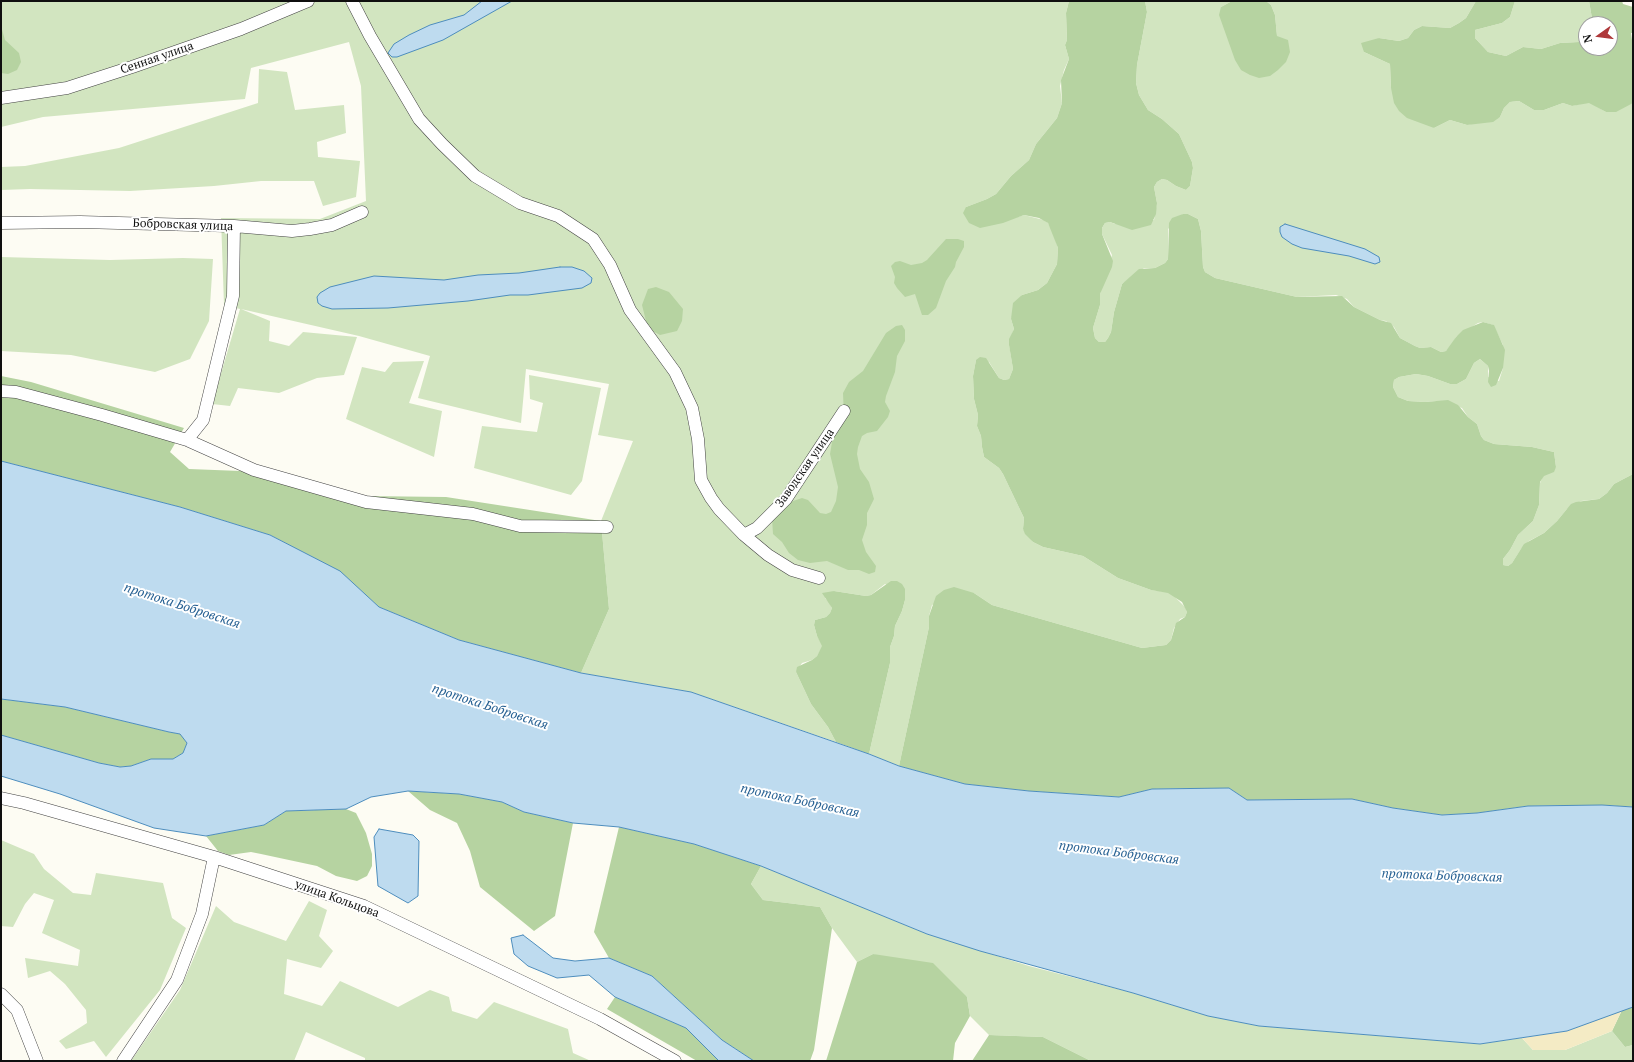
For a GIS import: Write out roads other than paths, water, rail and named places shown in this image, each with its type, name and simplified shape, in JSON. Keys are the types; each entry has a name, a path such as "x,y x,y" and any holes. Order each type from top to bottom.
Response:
{"street":[{"name":"Сенная улица","path":"1,98 67,88 241,29 308,1"},
{"path":"352,1 370,36 418,119 442,144 475,176 520,203 558,216 593,239 610,265 630,310 675,372 692,408 698,440 701,480 711,498 719,509 744,535 768,555 792,570 819,578"},
{"name":"Бобровская улица","path":"1,223 80,222 234,226 292,231 332,225 362,212"},
{"path":"187,440 203,420 233,296 234,226"},
{"path":"1,391 16,392 187,440 254,470 366,502 473,514 520,526 607,527"},
{"name":"Заводская улица","path":"744,535 757,528 786,499 844,411"},
{"name":"улица Кольцова","path":"1,798 24,802 214,857 364,906 600,1019 675,1061"},
{"path":"123,1061 177,980 202,914 214,857"},
{"path":"2,995 17,1010 37,1061"}],"water":[{"path":"482,1 512,1 443,40 397,57 392,57 388,53 394,44 409,35 430,25 464,15"},
{"path":"1285,224 1365,249 1379,257 1380,262 1375,264 1349,256 1302,248 1292,244 1282,237 1280,232 1280,227"},
{"path":"560,267 572,267 584,271 592,278 591,283 582,288 528,295 510,295 468,301 388,308 332,309 318,303 317,297 320,293 330,287 374,276 444,280 478,275 519,273"},
{"name":"протока Бобровская","path":"1,461 180,507 270,535 340,571 379,607 459,640 581,673 691,692 869,754 899,766 965,784 1029,791 1119,797 1152,789 1229,788 1247,800 1352,799 1393,808 1442,815 1477,813 1528,806 1602,805 1633,807 1633,1007 1567,1031 1480,1044 1259,1026 1208,1016 1133,993 980,951 927,934 761,866 694,844 619,827 573,823 524,812 502,802 459,794 408,791 371,797 346,809 286,811 264,825 206,836 154,828 60,794 1,776 1,735 99,763 120,767 131,766 151,759 173,759 183,753 187,743 180,734 65,707 1,699"},
{"path":"379,829 413,835 419,841 418,896 408,903 378,886 374,837"},
{"path":"523,935 553,958 575,961 609,958 652,976 722,1040 754,1061 719,1061 686,1028 615,997 589,975 557,978 528,966 514,954 511,938"}]}
